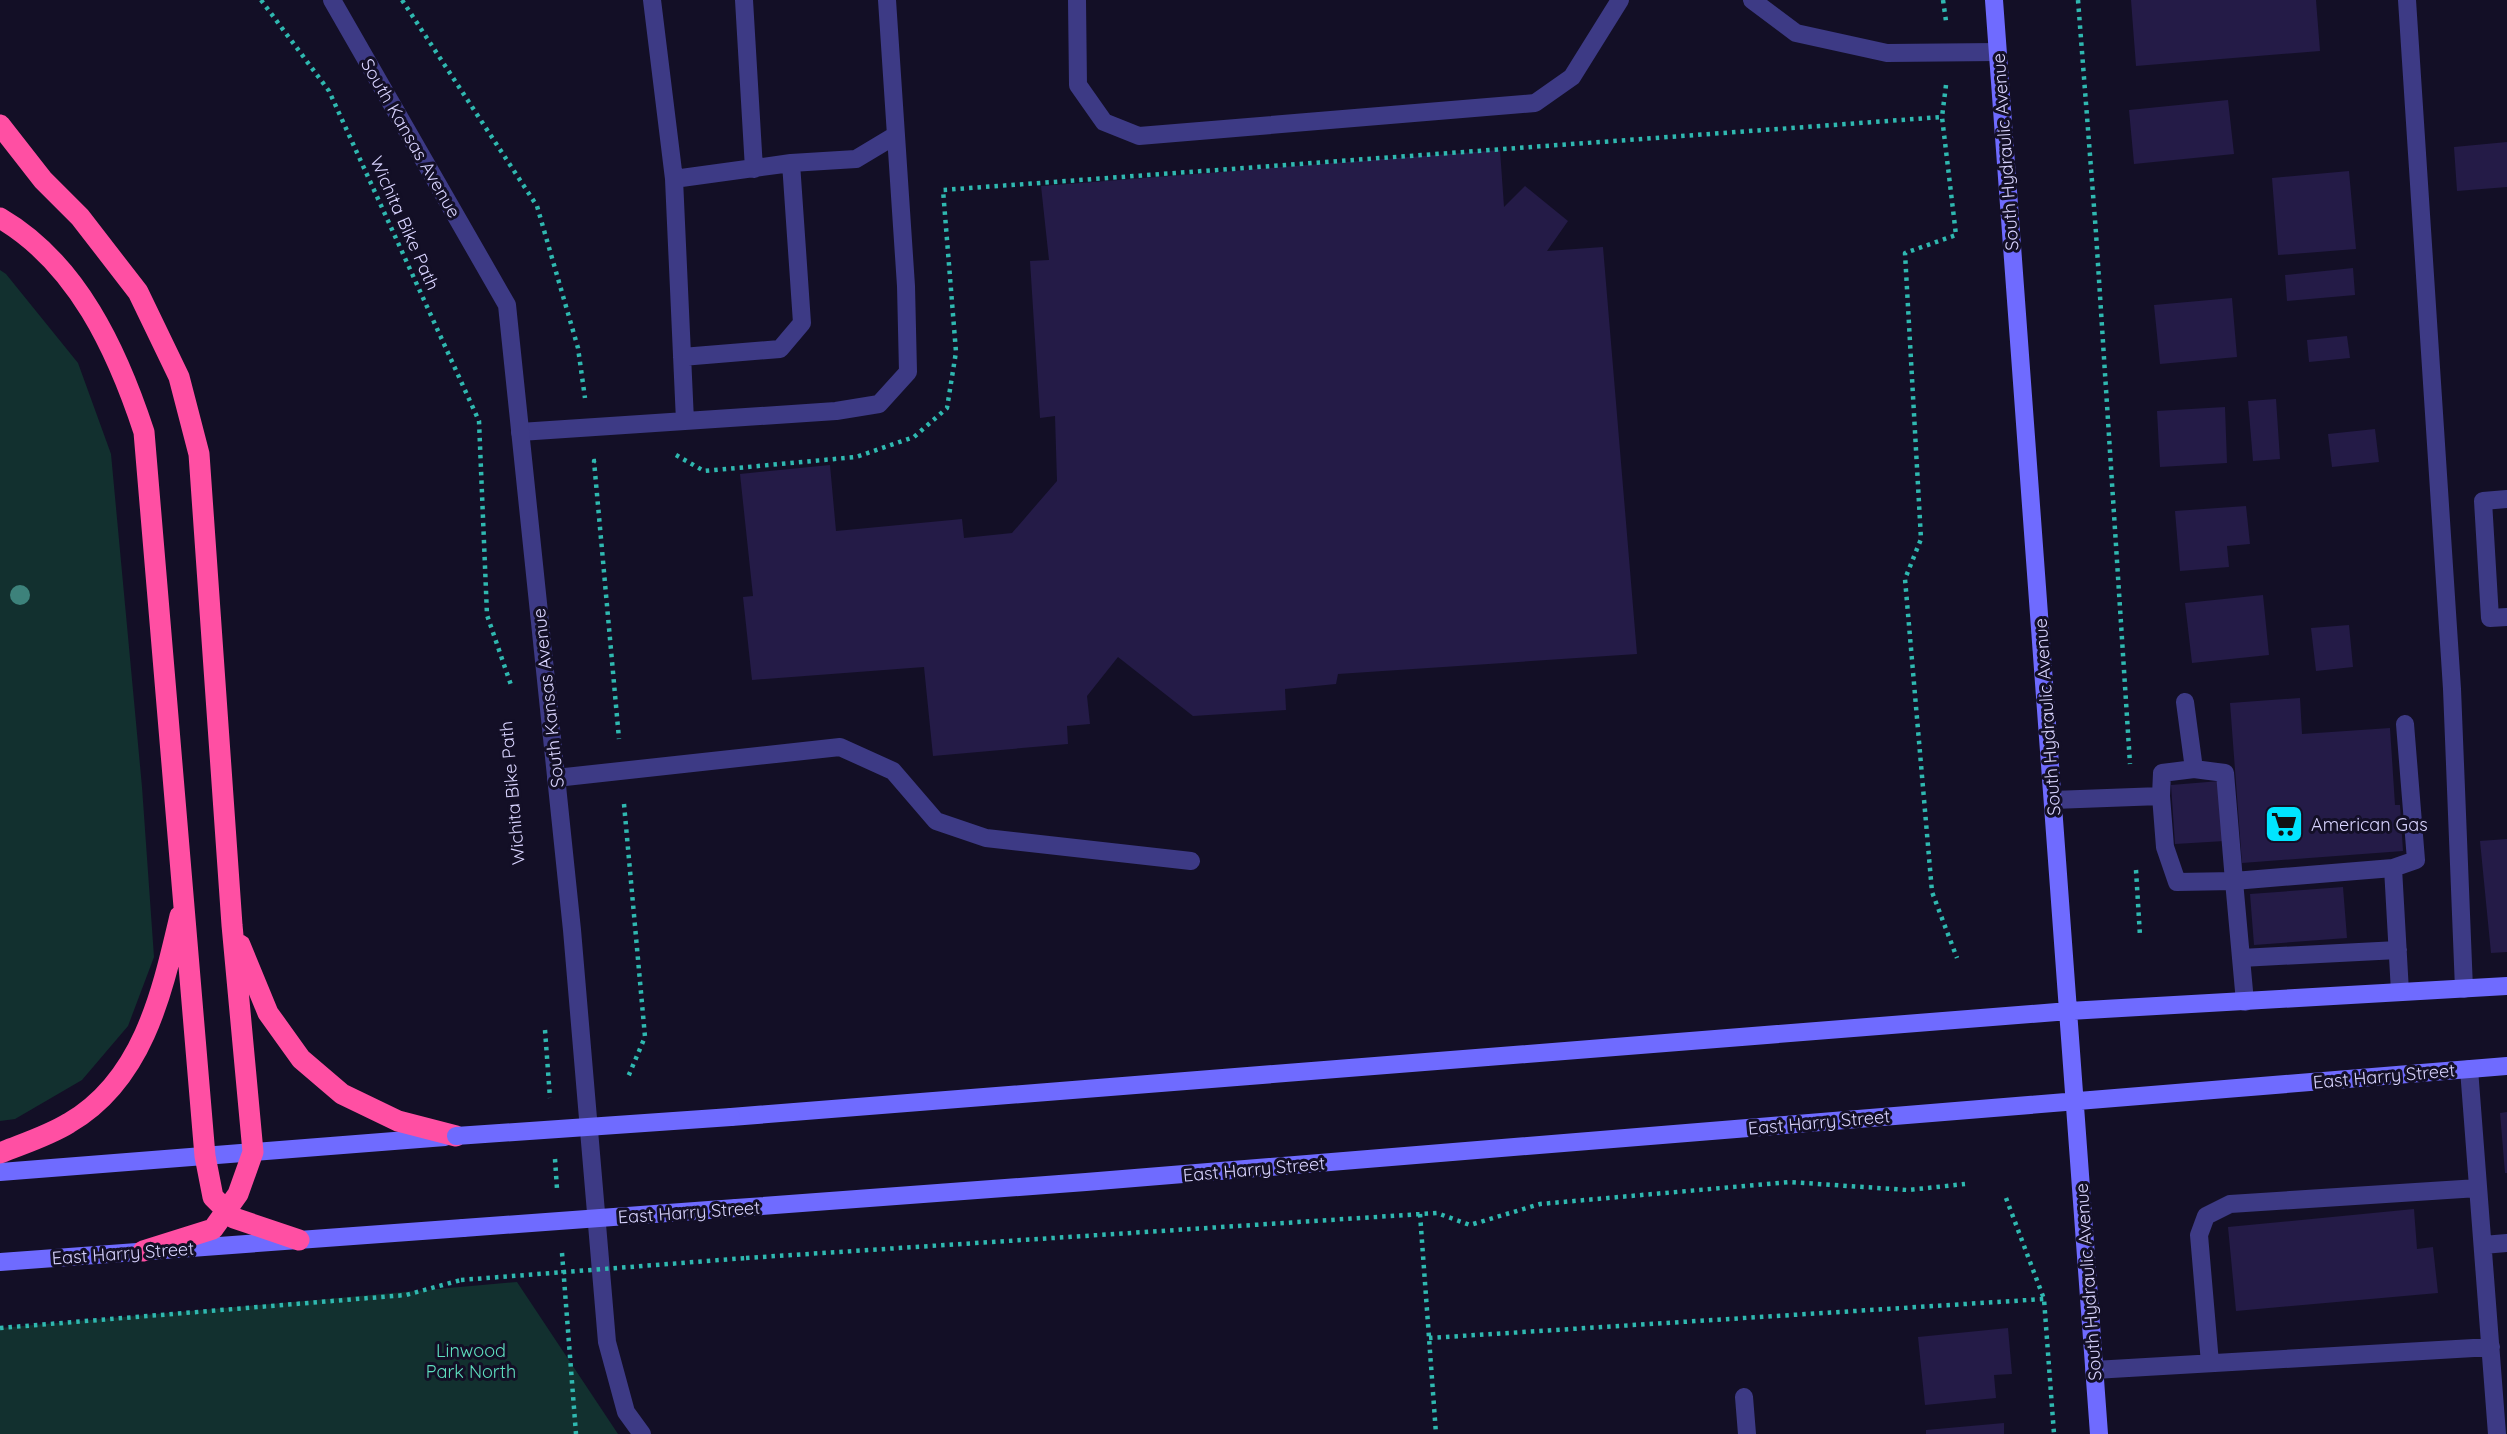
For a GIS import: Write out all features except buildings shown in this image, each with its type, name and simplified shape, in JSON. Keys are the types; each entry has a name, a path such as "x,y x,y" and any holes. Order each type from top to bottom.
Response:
{"highway":[{"path":"0,125 44,180 80,217 138,292 179,377 199,454 232,925 253,1152 238,1194 213,1229 143,1251"},
{"path":"0,218 22,231 79,291 127,381 144,432 205,1156 213,1197 234,1218 299,1240"},
{"path":"0,1153 70,1123 107,1093 140,1047 161,997 185,897"},
{"path":"232,925 268,1013 301,1059 342,1094 398,1121 456,1136"}],"main road":[{"name":"South Hydraulic Avenue","path":"1994,0 2099,1434"},
{"path":"0,1172 2069,1011 2507,986"},
{"name":"East Harry Street","path":"0,1262 1086,1182 2507,1066"}],"street":[{"name":"South Kansas Avenue","path":"332,0 507,305 572,930 607,1342 626,1412 642,1434"},
{"path":"652,0 674,179 685,421"},
{"path":"744,0 754,169"},
{"path":"520,432 836,411 879,404 908,372 906,286 887,0"},
{"path":"1077,0 1078,85 1104,122 1139,136 1535,103 1572,77 1620,0"},
{"path":"1752,0 1796,33 1888,53 1997,51"},
{"path":"2407,0 2452,689 2465,989"},
{"path":"674,179 791,163 856,159 896,135"},
{"path":"682,357 780,349 802,323 791,163"},
{"path":"2507,499 2483,501 2490,618 2507,617"},
{"path":"2185,702 2194,769"},
{"path":"2245,1002 2234,881 2225,773 2194,769 2162,772 2165,847 2177,882 2234,881 2393,868 2416,860 2405,724"},
{"path":"556,778 840,747 893,771 936,821 986,838 1191,861"},
{"path":"2053,800 2161,796"},
{"path":"2393,868 2400,992"},
{"path":"2241,958 2398,950"},
{"path":"2469,1069 2497,1434"},
{"path":"2210,1363 2199,1235 2206,1216 2230,1204 2478,1188"},
{"path":"2483,1245 2507,1243"},
{"path":"2094,1370 2491,1347"},
{"path":"1744,1397 1747,1434"}],"path":[{"name":"Wichita Bike Path","path":"261,0 329,91 479,421 487,615 516,701"},
{"path":"402,0 537,206 578,348 594,461 645,1037 628,1077"},
{"path":"1943,0 1951,52 1942,117 1956,236 1905,253 1922,539 1905,579 1932,892 1957,958"},
{"path":"2078,0 2096,233 2132,797"},
{"path":"673,454 705,471 856,457 914,437 947,408 956,352 943,190 1942,117"},
{"path":"594,461 605,459"},
{"path":"2136,866 2140,936"},
{"path":"544,1018 550,1101"},
{"path":"555,1157 558,1198"},
{"path":"0,1328 406,1295 461,1280 746,1258 1437,1213 1470,1225 1540,1204 1789,1182 1908,1190 1965,1184"},
{"path":"2006,1198 2044,1299 2053,1434"},
{"path":"1420,1214 1436,1434"},
{"path":"561,1240 576,1434"},
{"path":"1429,1338 2044,1299"}],"green space":[{"path":"0,270 78,363 111,454 142,787 154,957 128,1026 82,1080 15,1119 0,1121"},
{"name":"Linwood Park North","path":"517,1282 618,1434 0,1434 0,1328"}],"place":[{"name":"American Gas","path":"2284,824"}]}
